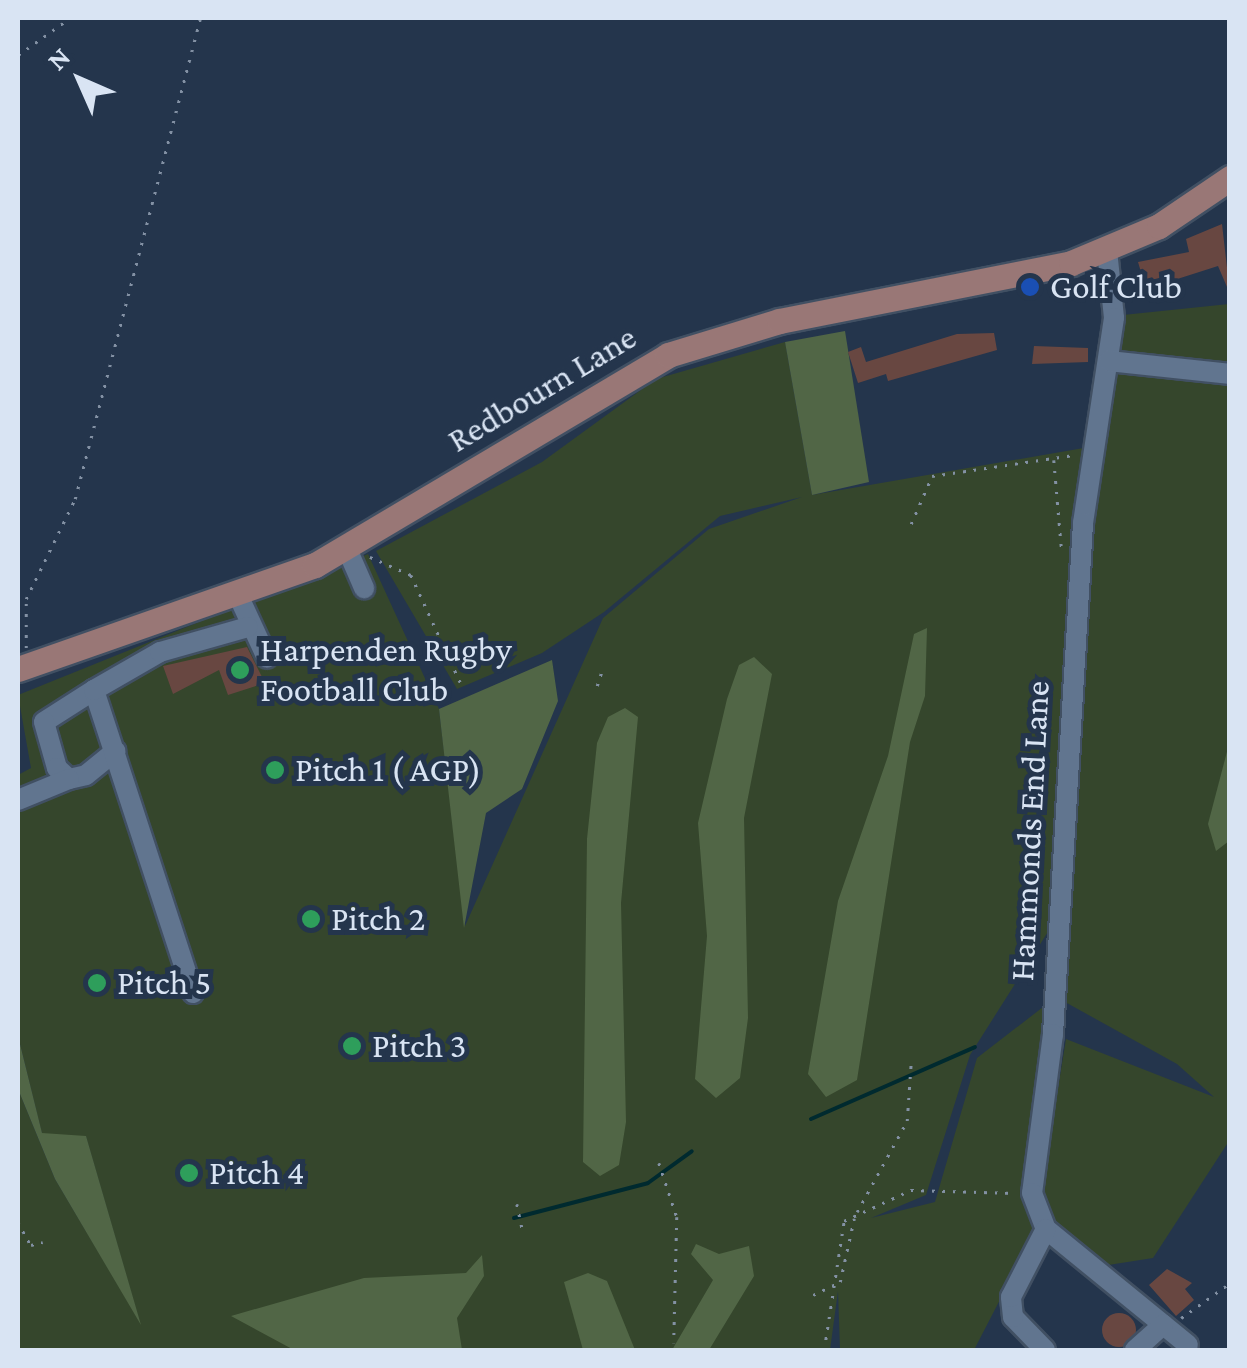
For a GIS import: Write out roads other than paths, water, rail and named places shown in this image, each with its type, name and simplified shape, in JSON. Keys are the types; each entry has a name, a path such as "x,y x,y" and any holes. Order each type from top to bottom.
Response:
{"main road":[{"name":"Redbourn Lane","path":"23,666 357,555 668,355 743,330 1009,280 1107,250 1230,178"}],"street":[{"name":"Hammonds End Lane","path":"1107,250 1113,330 1071,666 1053,1034 1032,1193 1046,1229 1188,1345"},
{"path":"1113,330 1151,363"},
{"path":"1109,361 1230,374"},
{"path":"357,555 364,588"},
{"path":"238,595 248,627 267,658"},
{"path":"69,779 44,722 160,652 248,627"},
{"path":"94,690 193,992"},
{"path":"18,800 109,763 116,750"},
{"path":"1045,1350 1013,1318 1011,1296 1046,1229"},
{"path":"1135,1350 1166,1327"}],"waterway":[{"path":"811,1119 975,1047"},
{"path":"514,1218 648,1183 692,1151"}],"place":[{"name":"Golf Club","path":"1030,287"},
{"name":"Harpenden Rugby Football Club","path":"240,670"},
{"name":"Pitch 1 ( AGP)","path":"275,770"},
{"name":"Pitch 2","path":"311,919"},
{"name":"Pitch 5","path":"97,983"},
{"name":"Pitch 3","path":"352,1046"},
{"name":"Pitch 4","path":"189,1173"}]}
